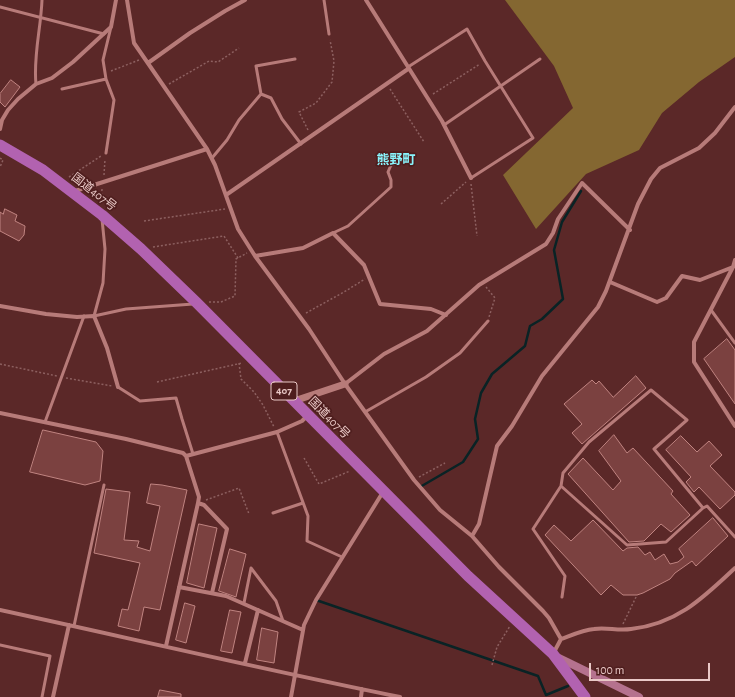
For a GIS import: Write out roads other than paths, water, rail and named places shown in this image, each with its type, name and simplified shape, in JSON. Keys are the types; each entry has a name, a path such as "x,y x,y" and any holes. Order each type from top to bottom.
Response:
{"highway":[{"name":"国道407号","path":"0,145 30,162 61,183 102,215 141,249 198,303 468,576 514,620 553,654 581,694"}],"main road":[{"path":"553,654 639,697"}],"street":[{"path":"0,129 2,120 8,110 18,99 36,84 52,78 73,62 111,28 116,0"},
{"path":"127,0 134,43 207,149 212,158 238,229 255,256 300,316 345,384 414,480 440,510 472,536 499,567 549,618 561,639"},
{"path":"148,63 196,29 246,0"},
{"path":"366,0 444,124 471,178"},
{"path":"226,195 408,68"},
{"path":"472,536 479,524 497,446 512,426 542,376 598,307 610,282 630,230 638,204 651,179 660,168 699,148 715,134 735,108"},
{"path":"72,192 207,149"},
{"path":"294,401 345,384 384,354 427,331 482,283 546,244 553,233 558,219 582,183 630,230"},
{"path":"255,256 303,248 332,233 364,265 380,304 431,309 446,315"},
{"path":"735,260 733,267 694,342 694,362 735,426"},
{"path":"610,282 657,302 666,298 682,276 700,280 733,267"},
{"path":"0,306 46,314 77,317 94,316 107,348 118,387"},
{"path":"0,413 126,439 182,453 186,456 199,497 166,646"},
{"path":"186,456 277,432 302,422 308,415"},
{"path":"291,697 304,625 316,600 384,491"},
{"path":"198,502 204,505 227,529 212,593"},
{"path":"553,654 561,639 595,629 619,631 659,623 676,616 688,609 735,568"},
{"path":"179,587 226,596 304,630"},
{"path":"0,610 295,676 400,697"},
{"path":"245,664 258,610"},
{"path":"53,697 69,625"},
{"path":"361,697 362,690"}],"lane":[{"path":"36,84 34,71 42,0"},
{"path":"324,0 329,34"},
{"path":"0,7 104,34"},
{"path":"106,153 114,100 106,79 103,60 111,28"},
{"path":"408,68 467,29 485,61 534,138 471,178"},
{"path":"261,94 256,66 295,59"},
{"path":"444,124 540,59"},
{"path":"62,89 106,79"},
{"path":"261,94 271,98 282,119 300,144"},
{"path":"212,158 227,140 239,120 261,94"},
{"path":"332,233 348,226 391,187 391,180 388,172 391,165 399,162"},
{"path":"102,215 104,249 103,283 94,316 126,309 198,303"},
{"path":"711,310 735,343"},
{"path":"45,422 84,316"},
{"path":"365,412 426,377 460,353 488,320"},
{"path":"118,387 140,402 176,398 194,454"},
{"path":"562,597 565,576 533,529 561,486 563,473 585,446 651,390 687,420 654,449 703,508"},
{"path":"277,432 308,516 307,541 342,557"},
{"path":"74,626 104,485"},
{"path":"561,486 626,546 666,542 707,506 735,537"},
{"path":"273,513 303,503"},
{"path":"244,603 251,568 276,601 283,621"},
{"path":"0,645 50,656 42,697"}],"waterway":[{"path":"420,487 463,462 478,439 475,419 481,393 492,374 525,346 530,326 542,319 563,299 554,250 562,222 581,191"},
{"path":"316,600 538,676 546,695 568,686"}],"district":[{"name":"熊野町","path":"396,160"}]}
